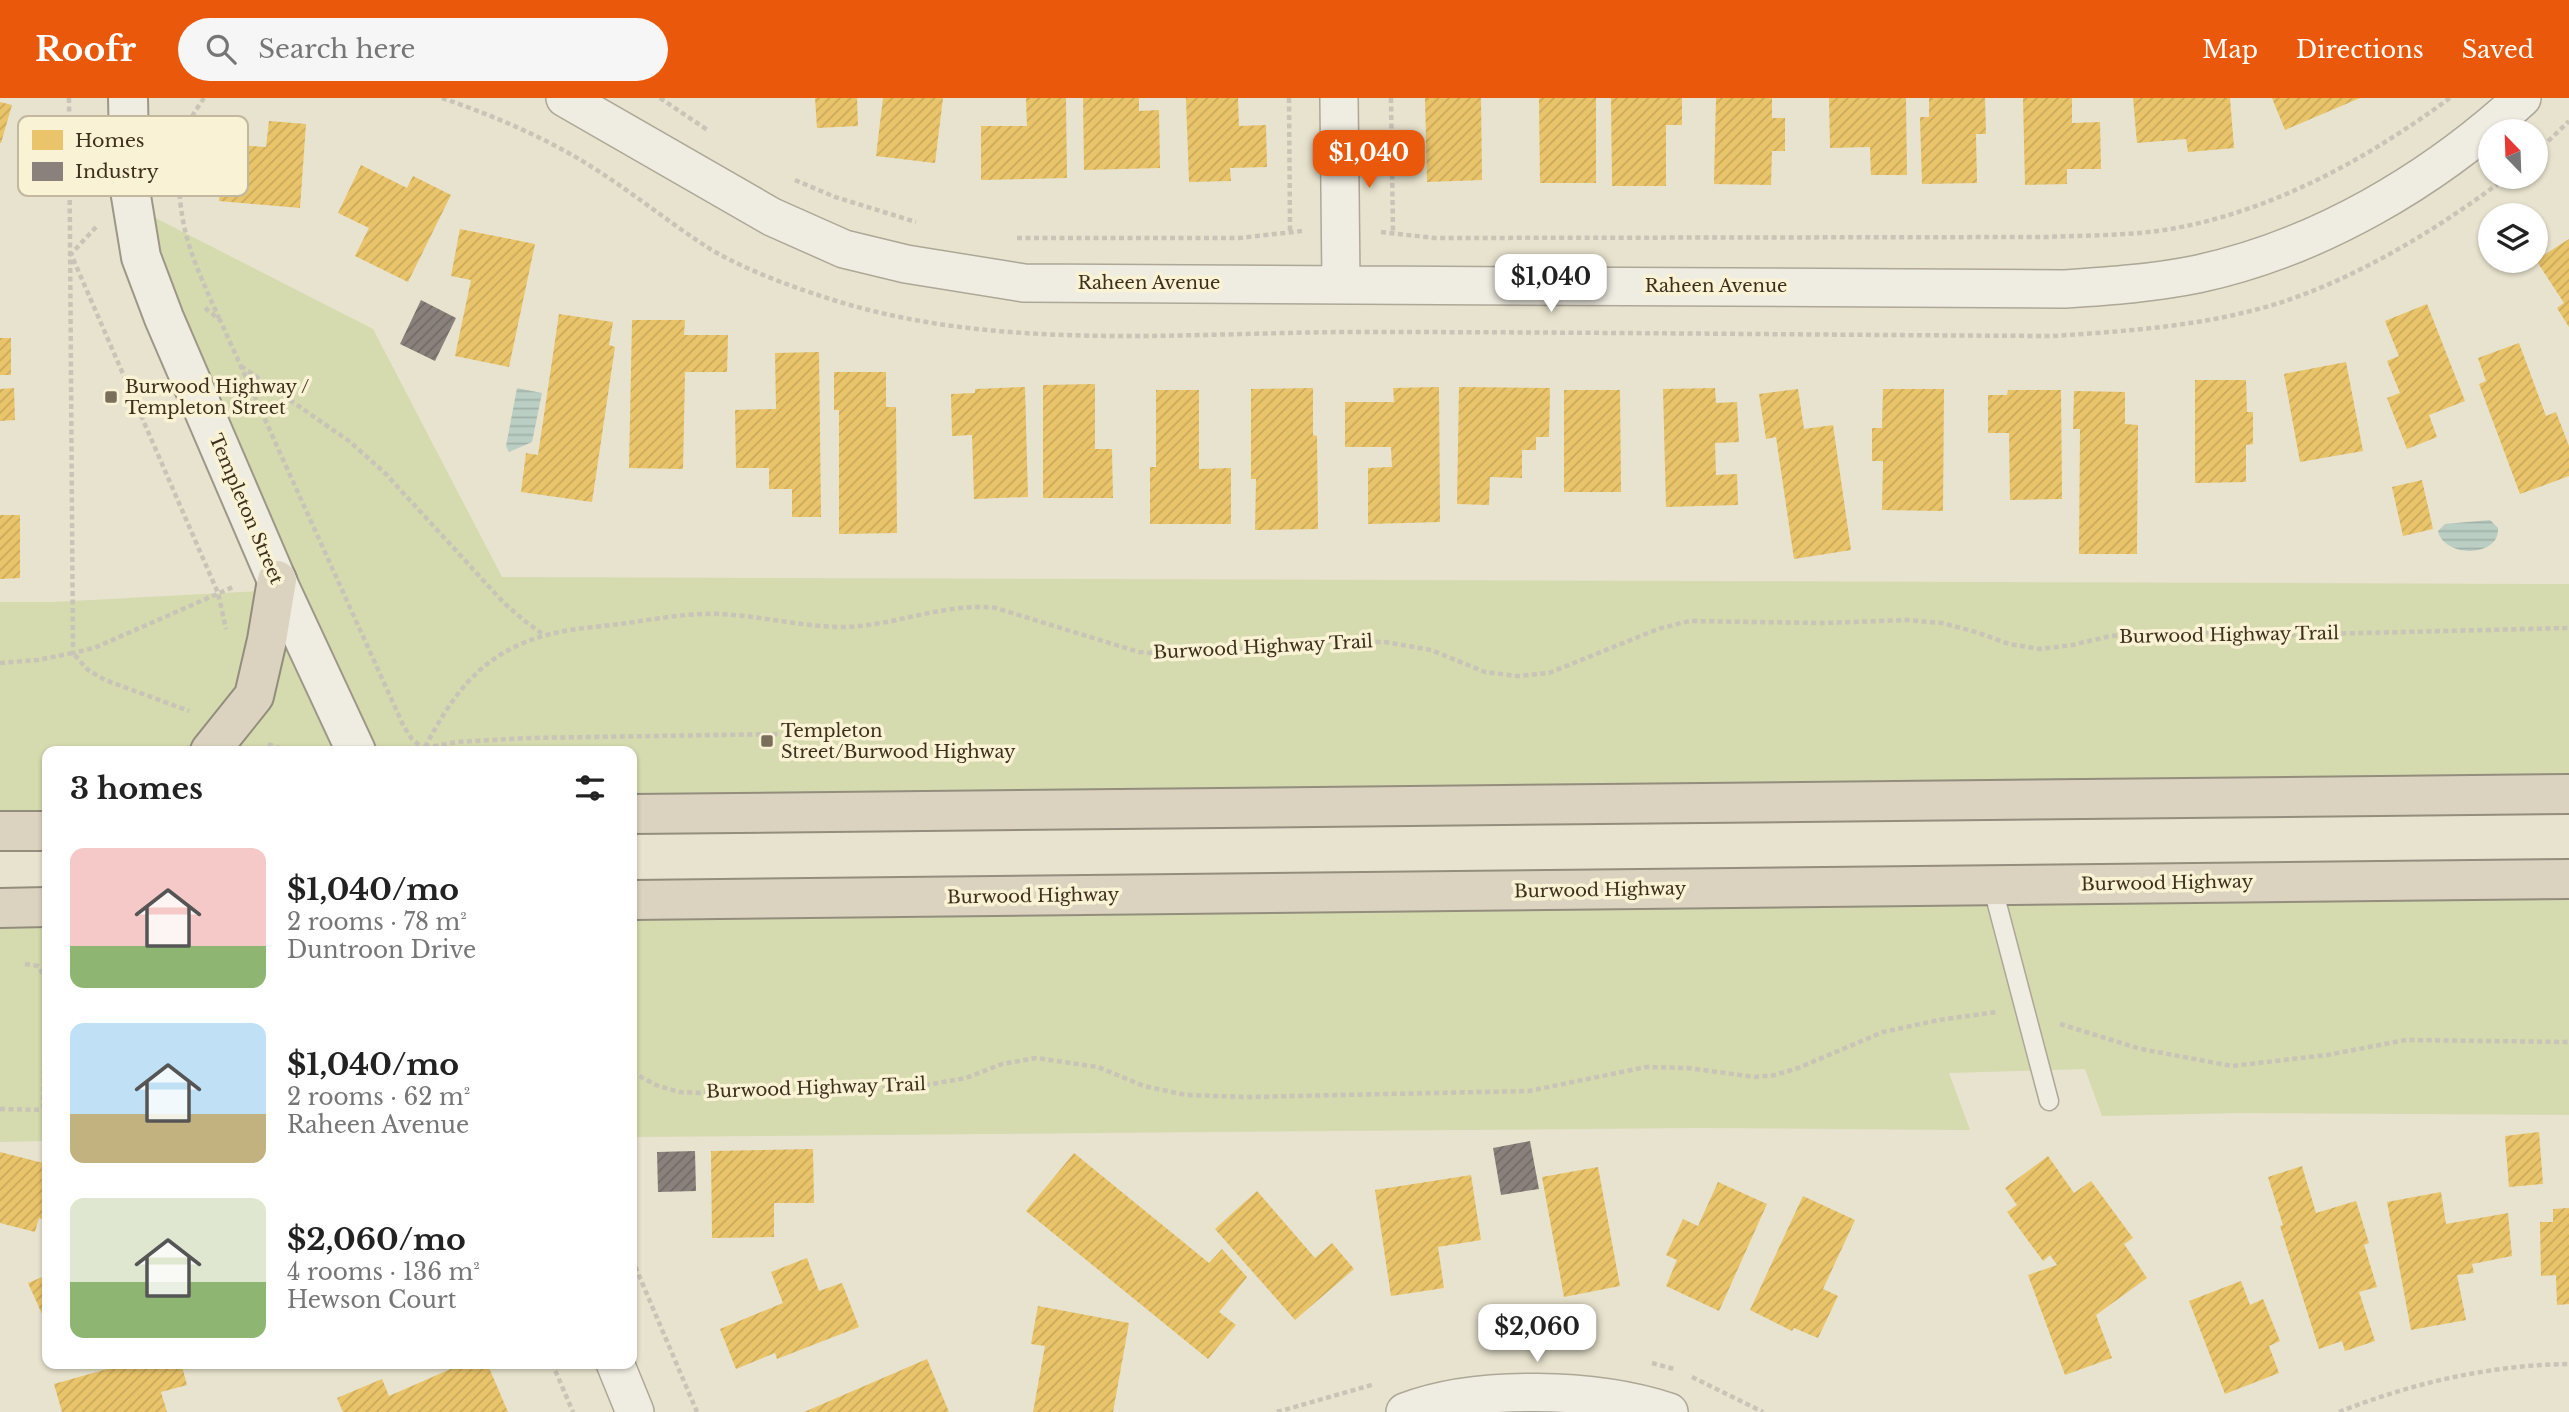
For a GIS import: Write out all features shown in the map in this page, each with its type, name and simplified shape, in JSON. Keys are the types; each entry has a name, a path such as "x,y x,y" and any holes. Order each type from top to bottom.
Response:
{"highway":[{"path":"214,746 254,696 268,640 259,582"},
{"path":"637,814 2569,794"},
{"path":"0,831 42,831"},
{"name":"Burwood Highway","path":"637,901 2569,879"},
{"path":"0,908 42,907"}],"street":[{"name":"Templeton Street","path":"128,98 128,116"},
{"name":"Raheen Avenue","path":"565,98 772,217 844,249 906,264 1024,283 2065,289 2140,284 2198,274 2257,258 2329,229 2396,193 2459,151 2522,98"},
{"path":"1339,98 1341,283"},
{"name":"Templeton Street","path":"131,196 142,257 259,582 353,746"},
{"path":"617,1369 635,1412"},
{"path":"1405,1412 1464,1398 1530,1392 1584,1394 1645,1404 1669,1412"}],"lane":[{"path":"1992,885 2049,1101"}],"path":[{"path":"69,98 69,116"},
{"path":"194,116 205,98"},
{"path":"660,98 711,132"},
{"path":"1013,238 1239,238 1290,231 1289,98"},
{"path":"1391,98 1393,232"},
{"path":"1380,232 1434,238 2048,237 2133,234 2175,229 2219,218 2315,182 2406,130 2450,98"},
{"path":"2548,141 2569,121"},
{"path":"793,179 835,197 929,226"},
{"path":"70,196 73,653 88,670 105,680 194,713"},
{"path":"71,254 124,196"},
{"path":"180,196 182,225 194,261 220,320"},
{"path":"71,254 218,593 227,636"},
{"path":"239,365 305,409 358,449 385,473 496,594 526,622 545,635"},
{"path":"280,455 404,727 419,746"},
{"path":"0,663 37,660 94,648 218,593 259,582"},
{"name":"Burwood Highway Trail","path":"425,746 438,722 474,673 493,658 545,635 702,614 733,614 796,624 844,627 873,625 950,608 974,606 996,608 1139,652 1176,655 1307,642 1385,642 1432,650 1485,672 1517,676 1549,673 1658,629 1689,621 1919,621 1942,623 2009,644 2040,649 2111,636 2171,632 2278,635 2569,628"},
{"path":"440,746 456,742 528,738 780,734"},
{"path":"25,964 38,966 42,970"},
{"name":"Burwood Highway Trail","path":"637,1075 656,1085 679,1092 748,1095 932,1084 966,1078 1003,1065 1036,1058 1098,1067 1144,1086 1186,1095 1247,1097 1529,1091 1646,1067 1688,1068 1755,1077 1775,1075 1883,1032 1993,1012 2026,1014 2141,1049 2232,1066 2327,1055 2406,1040 2569,1042"},
{"path":"0,1109 42,1110"},
{"path":"637,1271 697,1412"},
{"path":"2339,1412 2401,1390 2440,1381 2493,1370 2569,1364"},
{"path":"555,1369 573,1412"}],"green space":[{"path":"132,206 373,329 502,577 2569,584 2569,781 637,813 637,746 42,746 42,831 0,831 0,602 53,602 280,590"},
{"path":"2569,879 2569,1115 2238,1113 2102,1116 2085,1069 1949,1073 1970,1130 1697,1128 637,1137 637,900"},
{"path":"42,907 42,1141 0,1142 0,908"}],"shaded area":[{"path":"517,388 542,393 532,442 509,452 506,446"},
{"path":"2490,520 2498,528 2496,538 2481,549 2460,550 2450,546 2442,540 2438,531 2445,524"}],"building: Homes":[{"path":"815,98 857,98 858,126 817,128"},
{"path":"883,98 943,98 935,163 876,156"},
{"path":"1026,98 1066,98 1067,178 981,180 981,126 1027,126"},
{"path":"1083,98 1139,98 1139,111 1159,110 1160,168 1084,170"},
{"path":"1186,98 1238,98 1239,126 1266,125 1267,167 1230,168 1231,181 1189,182"},
{"path":"1425,98 1481,98 1482,180 1427,182"},
{"path":"1539,98 1596,98 1596,183 1540,183"},
{"path":"1611,98 1682,98 1682,125 1666,125 1666,186 1612,186"},
{"path":"1716,98 1772,98 1772,118 1785,118 1785,151 1772,151 1771,185 1714,184"},
{"path":"1829,98 1906,98 1907,175 1871,175 1870,147 1830,148"},
{"path":"1929,98 1985,98 1986,134 1976,134 1977,183 1922,184 1920,117 1929,117"},
{"path":"2023,98 2072,98 2072,123 2100,122 2101,169 2067,169 2067,184 2025,185"},
{"path":"2133,98 2230,98 2234,148 2188,152 2186,139 2137,143"},
{"path":"2272,98 2360,98 2285,130"},
{"path":"0,102 12,105 1,143 0,143"},
{"path":"269,121 306,124 300,208 219,201 219,196 248,196 248,146 266,147"},
{"path":"361,165 407,188 413,176 451,195 408,282 355,256 369,228 338,213"},
{"path":"460,229 535,244 509,367 455,356 471,280 451,276"},
{"path":"2569,239 2569,327 2557,308 2564,303 2544,273 2548,273 2548,252"},
{"path":"2427,304 2465,401 2429,415 2437,437 2407,449 2387,398 2400,393 2387,361 2399,356 2385,321"},
{"path":"559,314 613,322 609,345 615,347 592,502 521,492 526,453 538,455"},
{"path":"632,320 685,320 684,335 728,335 727,372 685,372 683,469 629,468"},
{"path":"0,338 11,338 11,375 0,375"},
{"path":"2519,343 2546,416 2556,412 2569,446 2569,476 2520,494 2479,384 2486,381 2478,358"},
{"path":"819,352 821,517 792,517 792,489 769,489 769,468 736,468 735,410 776,409 775,353"},
{"path":"2346,362 2363,451 2300,462 2284,374"},
{"path":"834,372 886,372 886,407 896,407 897,533 839,534 839,410 834,410"},
{"path":"2195,380 2246,380 2247,412 2253,412 2253,444 2246,445 2246,482 2195,483"},
{"path":"1095,384 1095,449 1112,449 1113,498 1043,498 1043,385"},
{"path":"1025,387 1028,497 974,499 972,435 952,436 951,394 975,393 975,389"},
{"path":"1439,387 1440,522 1368,524 1368,468 1392,467 1391,447 1345,447 1345,402 1394,402 1393,388"},
{"path":"1459,387 1550,388 1549,437 1536,437 1536,450 1522,450 1522,478 1490,477 1489,505 1457,504"},
{"path":"14,388 15,420 0,421 0,389"},
{"path":"1313,388 1313,435 1317,436 1318,529 1255,530 1256,479 1251,479 1251,389"},
{"path":"1715,388 1716,403 1737,402 1739,442 1715,443 1716,475 1737,474 1738,505 1666,507 1663,389"},
{"path":"1798,389 1804,429 1833,425 1851,550 1794,559 1776,437 1766,439 1759,394"},
{"path":"1883,389 1944,389 1943,511 1882,510 1883,461 1872,461 1872,428 1882,428"},
{"path":"1156,390 1199,390 1199,469 1231,468 1231,524 1150,524 1150,467 1156,467"},
{"path":"1564,390 1620,390 1621,492 1564,492"},
{"path":"2008,390 2061,390 2062,499 2010,500 2009,433 1988,433 1988,395 2007,395"},
{"path":"2074,391 2125,392 2125,424 2138,425 2137,554 2079,554 2080,429 2073,429"},
{"path":"2422,480 2433,529 2403,536 2392,487"},
{"path":"0,515 20,515 20,578 0,579"},
{"path":"2539,1132 2543,1184 2509,1187 2505,1136"},
{"path":"813,1149 814,1203 774,1203 774,1237 712,1238 711,1151"},
{"path":"0,1152 42,1163 42,1219 39,1218 35,1232 0,1223"},
{"path":"1074,1153 1209,1263 1222,1249 1247,1277 1219,1312 1236,1325 1208,1359 1026,1211"},
{"path":"2048,1156 2074,1193 2091,1181 2133,1238 2124,1244 2147,1278 2096,1315 2112,1358 2065,1375 2028,1275 2057,1265 2050,1255 2043,1261 2007,1212 2017,1205 2005,1188"},
{"path":"2302,1166 2316,1213 2356,1201 2369,1243 2364,1245 2377,1287 2359,1292 2375,1341 2345,1351 2342,1341 2319,1349 2280,1226 2283,1225 2268,1177"},
{"path":"1598,1167 1620,1286 1564,1297 1542,1177"},
{"path":"1471,1175 1481,1240 1438,1247 1444,1288 1391,1296 1375,1190"},
{"path":"1718,1182 1767,1204 1719,1311 1666,1286 1677,1260 1666,1255 1683,1219 1698,1226"},
{"path":"1257,1191 1315,1258 1332,1243 1354,1269 1295,1320 1215,1229"},
{"path":"2441,1192 2446,1224 2508,1213 2512,1256 2472,1264 2474,1273 2457,1275 2466,1320 2411,1330 2387,1202"},
{"path":"1803,1196 1855,1220 1823,1289 1838,1296 1818,1338 1794,1328 1792,1331 1750,1310"},
{"path":"2569,1208 2569,1304 2557,1305 2556,1275 2541,1276 2540,1222 2553,1222 2553,1209"},
{"path":"807,1258 819,1291 842,1283 859,1327 777,1359 775,1353 736,1369 720,1329 783,1303 771,1272"},
{"path":"42,1277 42,1314 28,1283"},
{"path":"2241,1281 2250,1305 2263,1299 2280,1341 2269,1346 2279,1373 2225,1394 2189,1301"},
{"path":"1038,1306 1129,1323 1113,1412 1033,1412 1045,1346 1031,1344"},
{"path":"927,1359 949,1412 804,1412"},
{"path":"108,1369 183,1369 187,1385 161,1392 167,1412 62,1412 54,1384"},
{"path":"451,1369 490,1369 508,1412 343,1412 337,1398 382,1379 389,1396"}],"building: Industry":[{"path":"421,300 456,318 435,361 400,344"},
{"path":"1530,1141 1539,1189 1501,1195 1493,1148"},
{"path":"695,1151 696,1191 658,1192 657,1152"}],"place":[{"name":"Burwood Highway / Templeton Street","path":"111,397"},
{"name":"Templeton Street/Burwood Highway","path":"767,741"}]}
